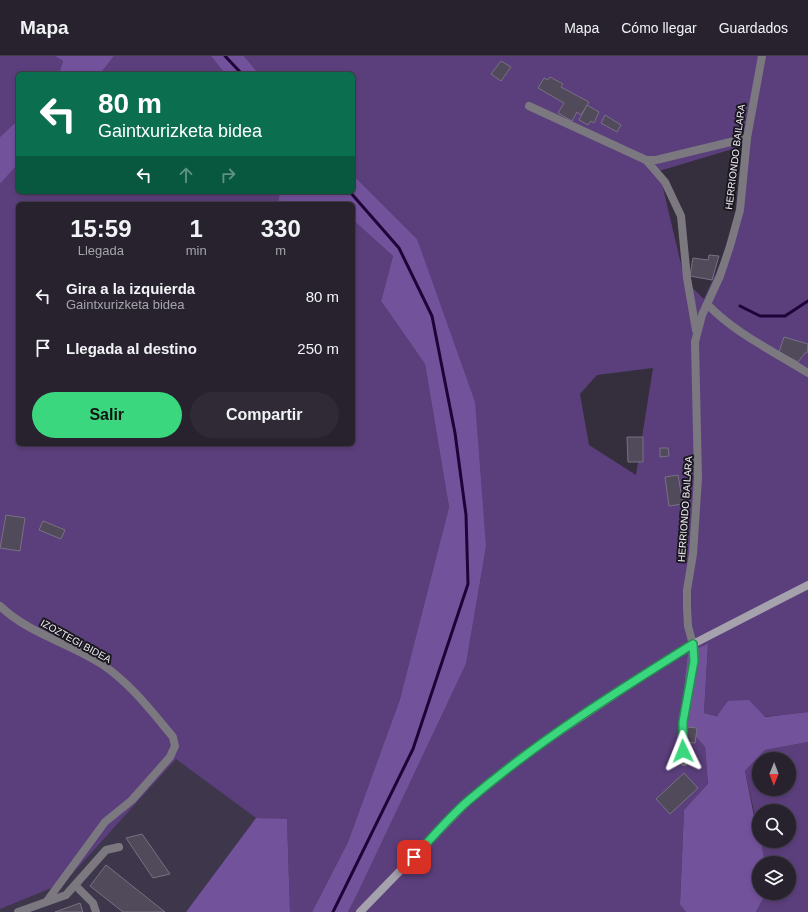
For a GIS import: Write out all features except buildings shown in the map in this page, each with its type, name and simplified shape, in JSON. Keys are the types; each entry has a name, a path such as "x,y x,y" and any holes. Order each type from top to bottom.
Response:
{"main road":[{"path":"360,912 467,802 523,756 693,644 808,585"}],"street":[{"name":"HERRIONDO BAILARA","path":"684,762 681,740 687,692 694,657 693,644 688,626 687,590 693,554 699,455 695,419 696,331 728,251 740,210 747,138 762,56"},
{"path":"529,106 646,160 665,182 681,216 687,278 696,331"},
{"path":"646,160 656,160 747,138"},
{"path":"707,304 719,316 746,337 808,373"},
{"name":"IZOZTEGI BIDEA","path":"0,606 19,621 103,665 134,692 173,737 175,746 170,757 132,800 105,822 47,901"},
{"path":"18,912 66,895 106,850 119,847"},
{"path":"75,885 93,903 96,912"}],"shaded area":[{"path":"0,56 55,56 63,61 60,72 16,72 16,122 0,137"},
{"path":"55,56 114,56 102,72 60,72 63,61"},
{"path":"114,56 211,56 223,72 102,72"},
{"path":"211,56 244,56 257,72 223,72"},
{"path":"244,56 808,56 808,712 743,717 730,717 704,713 708,645 688,652 680,719 705,747 708,785 684,810 680,903 686,912 348,912 466,664 486,547 417,239 355,177 355,72 257,72","holes":["743,146 734,233 704,299 685,281 659,171","653,368 636,475 589,445 580,394 597,375"]},
{"path":"16,122 16,166 0,184 0,137"},
{"path":"16,166 16,194 280,194 278,202 16,202 16,446 355,446 355,222 393,256 381,301 425,364 449,507 400,699 348,842 312,912 290,912 287,820 256,818 176,759 64,883 0,909 0,184"},
{"path":"355,177 417,239 475,402 486,547 466,664 348,912 312,912 348,842 400,699 449,507 425,364 381,301 393,256 355,222 355,202 278,202 280,194 355,194"},
{"path":"708,644 704,713 717,716 728,701 749,700 765,717 808,712 808,742 765,750 763,752 752,752 752,764 745,771 752,806 752,848 762,848 764,856 752,856 752,900 762,900 756,912 686,912 680,904 684,810 708,784 705,747 680,719 688,652"},
{"path":"808,742 808,912 756,912 762,900 796,900 796,856 764,856 762,848 796,848 796,804 752,804 745,771 752,764 752,796 796,796 796,752 763,752 765,750"},
{"path":"176,758 256,818 186,912 0,912 0,909 64,883"},
{"path":"256,818 287,819 290,912 186,912"}],"waterway":[{"path":"225,56 240,72"},
{"path":"333,912 413,749 468,584 466,515 455,433 432,316 399,248 352,194"},
{"path":"740,306 760,316 785,316 808,301"}],"route":[{"path":"414,857 467,802 523,756 635,680 693,644 695,652 694,661 687,692 681,740 683,751"}]}
